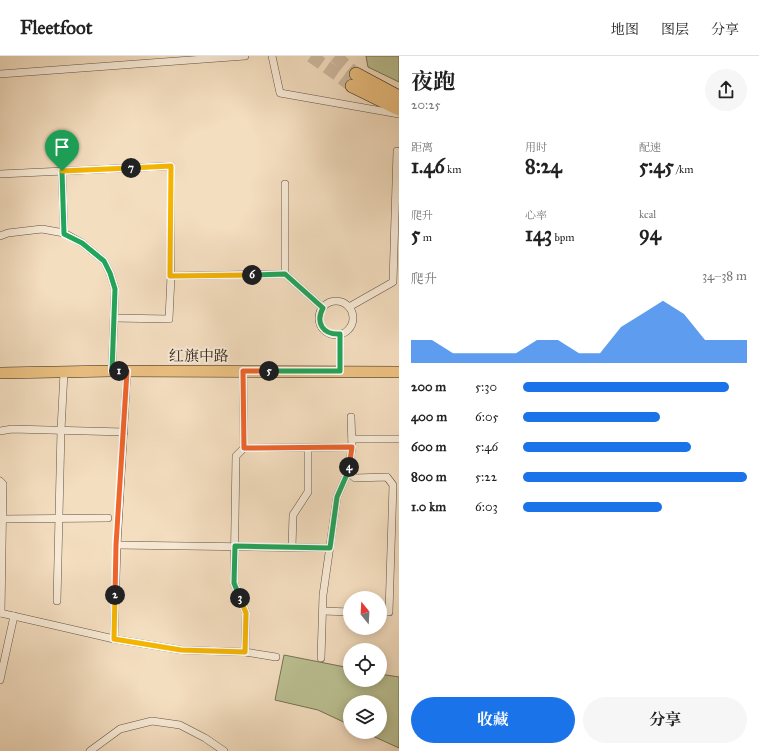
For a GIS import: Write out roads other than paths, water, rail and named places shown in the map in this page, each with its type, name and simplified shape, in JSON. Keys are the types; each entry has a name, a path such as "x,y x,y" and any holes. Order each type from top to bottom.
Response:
{"highway":[{"path":"399,97 354,80 399,109"}],"main road":[{"name":"红旗中路","path":"0,373 112,371 399,372"}],"street":[{"path":"0,74 245,56"},
{"path":"272,56 280,93 399,114"},
{"path":"349,307 393,282 397,152"},
{"path":"0,174 171,166 169,319 114,318"},
{"path":"62,171 64,234"},
{"path":"285,184 285,274"},
{"path":"0,236 8,233 42,229 64,234 82,243 104,261 115,289 112,371"},
{"path":"170,276 285,274 323,308"},
{"path":"330,302 345,304 349,307 353,318 349,328 340,334 334,335 328,333 321,325 320,313 323,308 330,302"},
{"path":"340,334 340,371"},
{"path":"114,639 116,545 127,371"},
{"path":"243,371 244,448"},
{"path":"57,600 61,430 64,372"},
{"path":"321,658 323,595 337,497 348,472 352,443 351,418"},
{"path":"0,431 12,429 124,432"},
{"path":"245,652 246,613 234,583 236,456 244,448 308,448 399,439"},
{"path":"292,547 293,515 308,492 308,448"},
{"path":"348,472 355,478 387,477 393,485 389,612 387,612"},
{"path":"0,481 3,484 0,613 114,639 181,650 245,652 276,657"},
{"path":"2,519 108,518"},
{"path":"116,545 330,548"},
{"path":"322,611 343,612"},
{"path":"0,680 14,616"},
{"path":"90,751 120,729 152,722 180,725 205,738 224,751"}],"tunnel":[{"path":"311,56 352,86"},
{"path":"335,56 356,74"}]}
